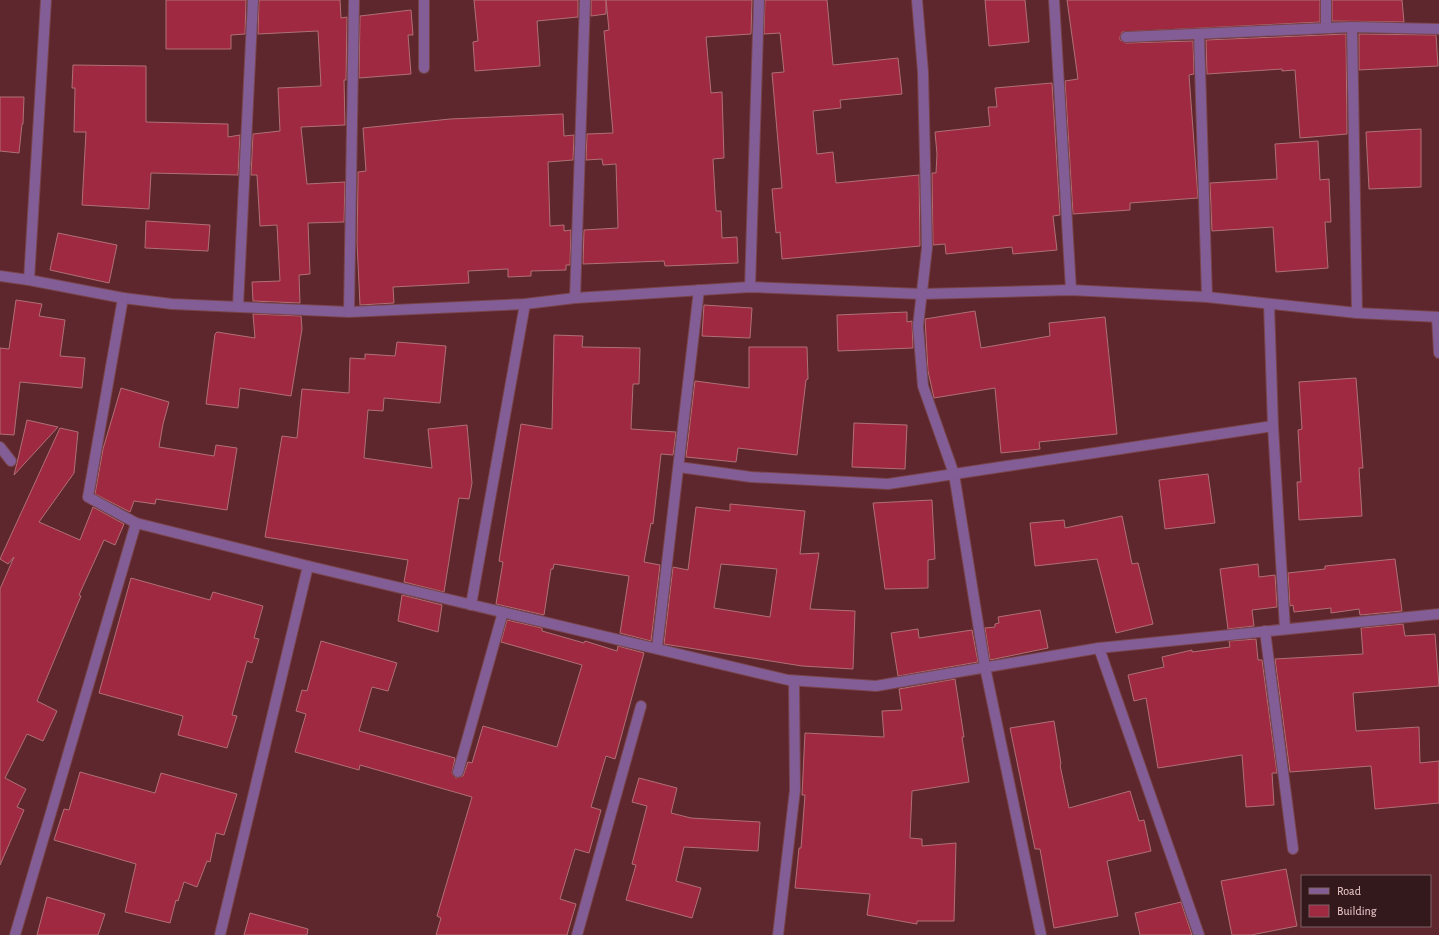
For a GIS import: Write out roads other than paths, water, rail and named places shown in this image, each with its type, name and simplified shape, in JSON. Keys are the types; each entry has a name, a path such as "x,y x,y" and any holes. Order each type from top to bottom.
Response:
{"street":[{"path":"29,280 46,0"},
{"path":"238,306 253,0"},
{"path":"349,312 354,0"},
{"path":"424,0 424,68"},
{"path":"575,298 585,0"},
{"path":"750,287 759,0"},
{"path":"917,0 923,72 926,240 918,326 923,386 954,474 985,667 1041,935"},
{"path":"1054,0 1071,290"},
{"path":"1326,0 1326,28"},
{"path":"1352,27 1357,313"},
{"path":"1126,37 1352,27 1439,29"},
{"path":"1199,34 1207,298"},
{"path":"0,276 123,298 172,304 349,312 525,304 575,298 750,287 922,294 1071,290 1207,298 1357,313 1438,317 1439,352"},
{"path":"657,648 699,290"},
{"path":"123,298 88,497 136,523 308,566 794,680 876,686 1099,648 1439,614"},
{"path":"471,605 525,304"},
{"path":"1269,304 1273,426 1285,629"},
{"path":"679,467 751,477 888,484 1273,426"},
{"path":"0,447 11,461"},
{"path":"15,935 136,523"},
{"path":"220,935 308,566"},
{"path":"458,772 503,612"},
{"path":"1265,631 1293,849"},
{"path":"1099,648 1199,935"},
{"path":"778,935 794,790 794,680"},
{"path":"577,935 641,706"}]}
